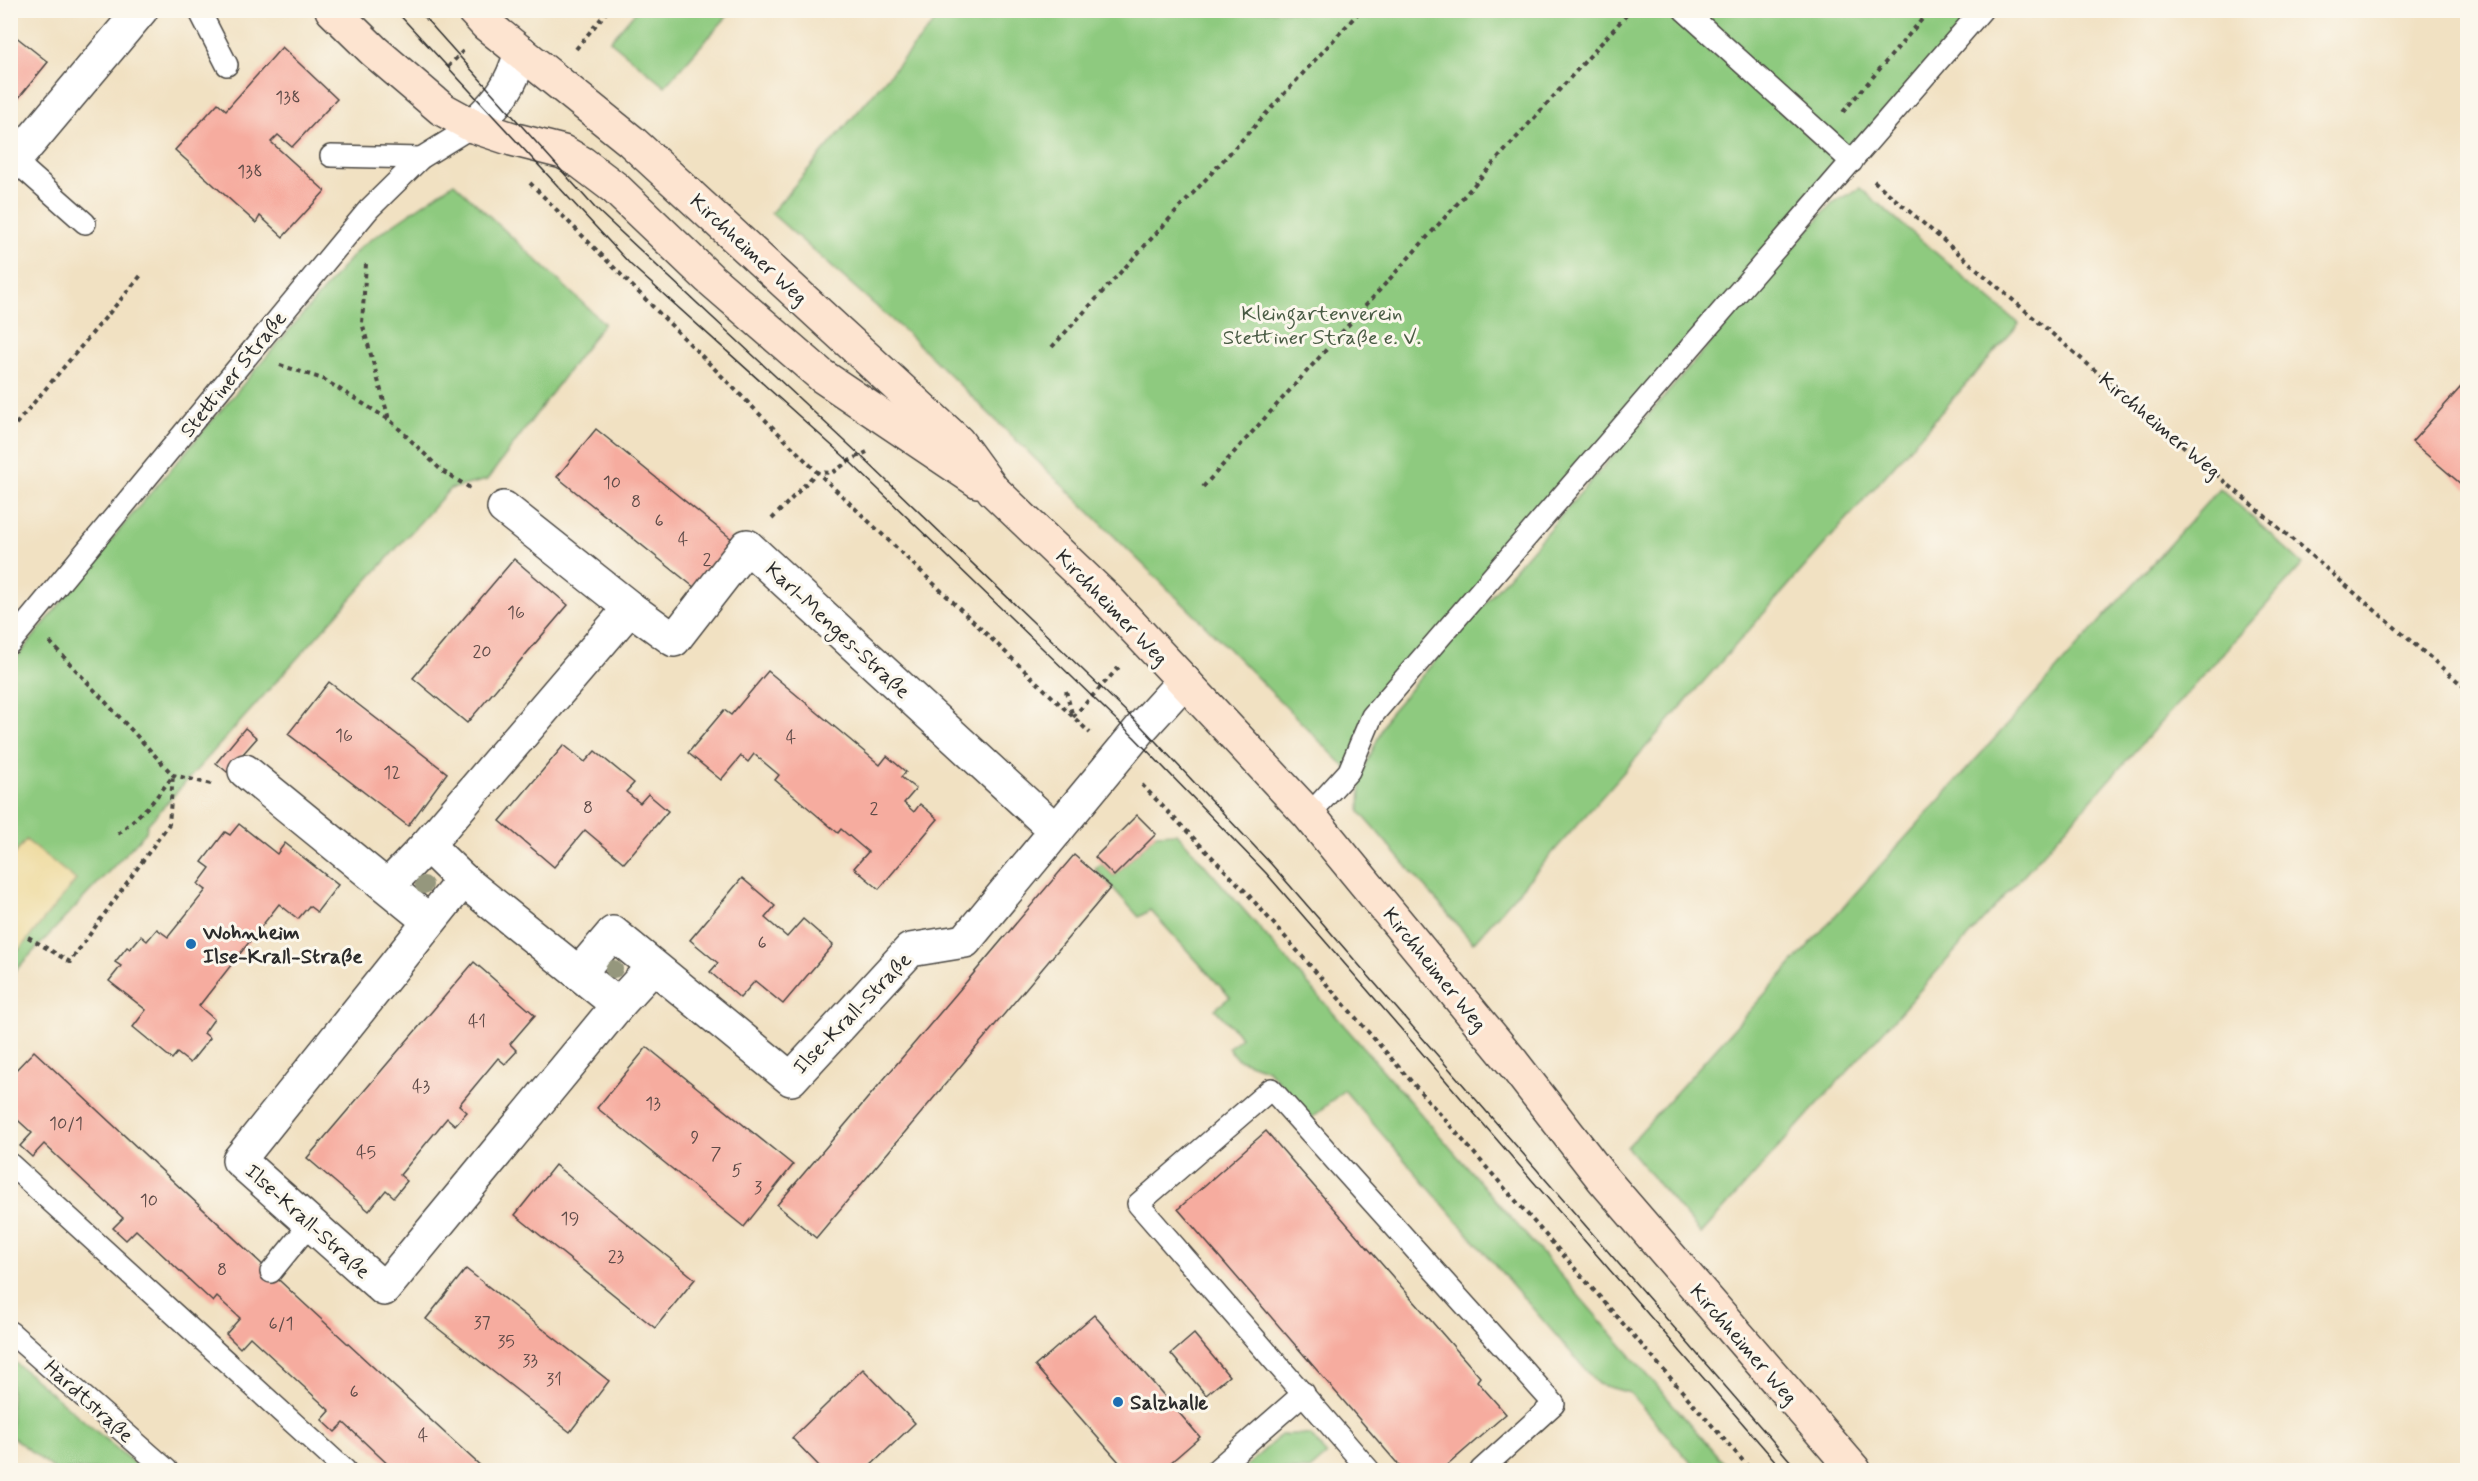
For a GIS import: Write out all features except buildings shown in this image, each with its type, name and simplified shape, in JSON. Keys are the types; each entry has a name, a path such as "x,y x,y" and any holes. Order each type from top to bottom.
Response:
{"street":[{"path":"12,161 141,10"},
{"name":"Kirchheimer Weg","path":"332,10 422,94 442,109 473,126 563,152 582,163 615,189 709,278 822,376 993,490"},
{"name":"Kirchheimer Weg","path":"480,18 631,141 958,441 993,490 1109,601 1309,815 1513,1063 1603,1179 1854,1470"},
{"path":"473,126 499,101 514,74 520,51"},
{"name":"Karl-Menges-Straße","path":"504,508 674,640 747,546 1056,831"},
{"path":"388,886 427,845 630,608"},
{"name":"Ilse-Krall-Straße","path":"579,973 613,933 791,1078 910,950 965,941 1116,758 1184,681"},
{"path":"245,771 429,921"},
{"path":"427,845 464,880 618,1005"},
{"name":"Ilse-Krall-Straße","path":"464,880 239,1160 384,1289 618,1005 653,967"}],"lane":[{"path":"199,10 227,65"},
{"path":"1684,10 1852,162"},
{"path":"1309,815 1349,771 1372,716 1982,10"},
{"name":"Stettiner Straße","path":"10,643 369,209 421,158 473,126"},
{"path":"331,156 421,158"},
{"path":"12,161 85,223"},
{"path":"1369,1470 1138,1204 1271,1089 1554,1404 1481,1470"},
{"path":"10,1164 213,1335 345,1470"},
{"path":"270,1272 310,1224"},
{"name":"Hardtstraße","path":"10,1332 166,1470"},
{"path":"1216,1470 1304,1393"}],"path":[{"path":"576,49 608,10"},
{"path":"1052,347 1361,10"},
{"path":"1203,487 1631,10"},
{"path":"1843,112 1930,10"},
{"path":"422,94 480,18"},
{"name":"Kirchheimer Weg","path":"1852,162 2468,690"},
{"path":"524,176 817,472 1116,758 1245,891 1750,1470"},
{"path":"369,209 362,323 389,419"},
{"path":"10,431 143,273"},
{"path":"249,355 323,379 389,419 441,471 504,508"},
{"path":"817,472 832,473 849,460 869,451"},
{"path":"747,546 817,472"},
{"path":"26,624 56,647 173,775 210,785 245,771"},
{"path":"1073,717 1144,639"},
{"path":"1066,691 1073,717"},
{"path":"118,834 150,805 173,775"},
{"path":"28,937 69,962 169,824 173,775"}],"green space":[{"path":"637,10 732,11 665,86 610,41"},
{"name":"Kleingartenverein Stettiner Straße e. V.","path":"944,11 1982,11 1372,716 1349,771 1222,642 910,336 771,213"},
{"path":"454,183 604,323 487,480 450,489 147,825 146,832 14,972 10,969 10,666 125,523 360,247"},
{"path":"1860,188 2019,324 1473,943 1360,812 1361,777 1388,715 1832,203"},
{"path":"2220,488 2303,564 1701,1234 1627,1147"},
{"path":"1177,833 1730,1470 1686,1470 1693,1465 1630,1393 1598,1384 1344,1090 1312,1118 1268,1070 1238,1059 1228,1048 1241,1037 1215,1009 1230,997 1150,910 1139,917 1095,868 1102,864 1114,876 1156,834"},
{"path":"11,1359 142,1470 55,1470 11,1436"},
{"path":"1281,1435 1310,1435 1327,1455 1310,1470 1242,1470"}],"sand":[{"path":"26,840 76,880 19,950 11,942 11,859"}],"tram line":[{"path":"395,10 631,265 849,461 1134,737 1266,873 1783,1470"},
{"path":"418,10 595,208 861,456 1142,727 1272,865 1798,1470"}],"place":[{"name":"Wohnheim Ilse-Krall-Straße","path":"191,944"},
{"name":"Salzhalle","path":"1118,1402"}]}
